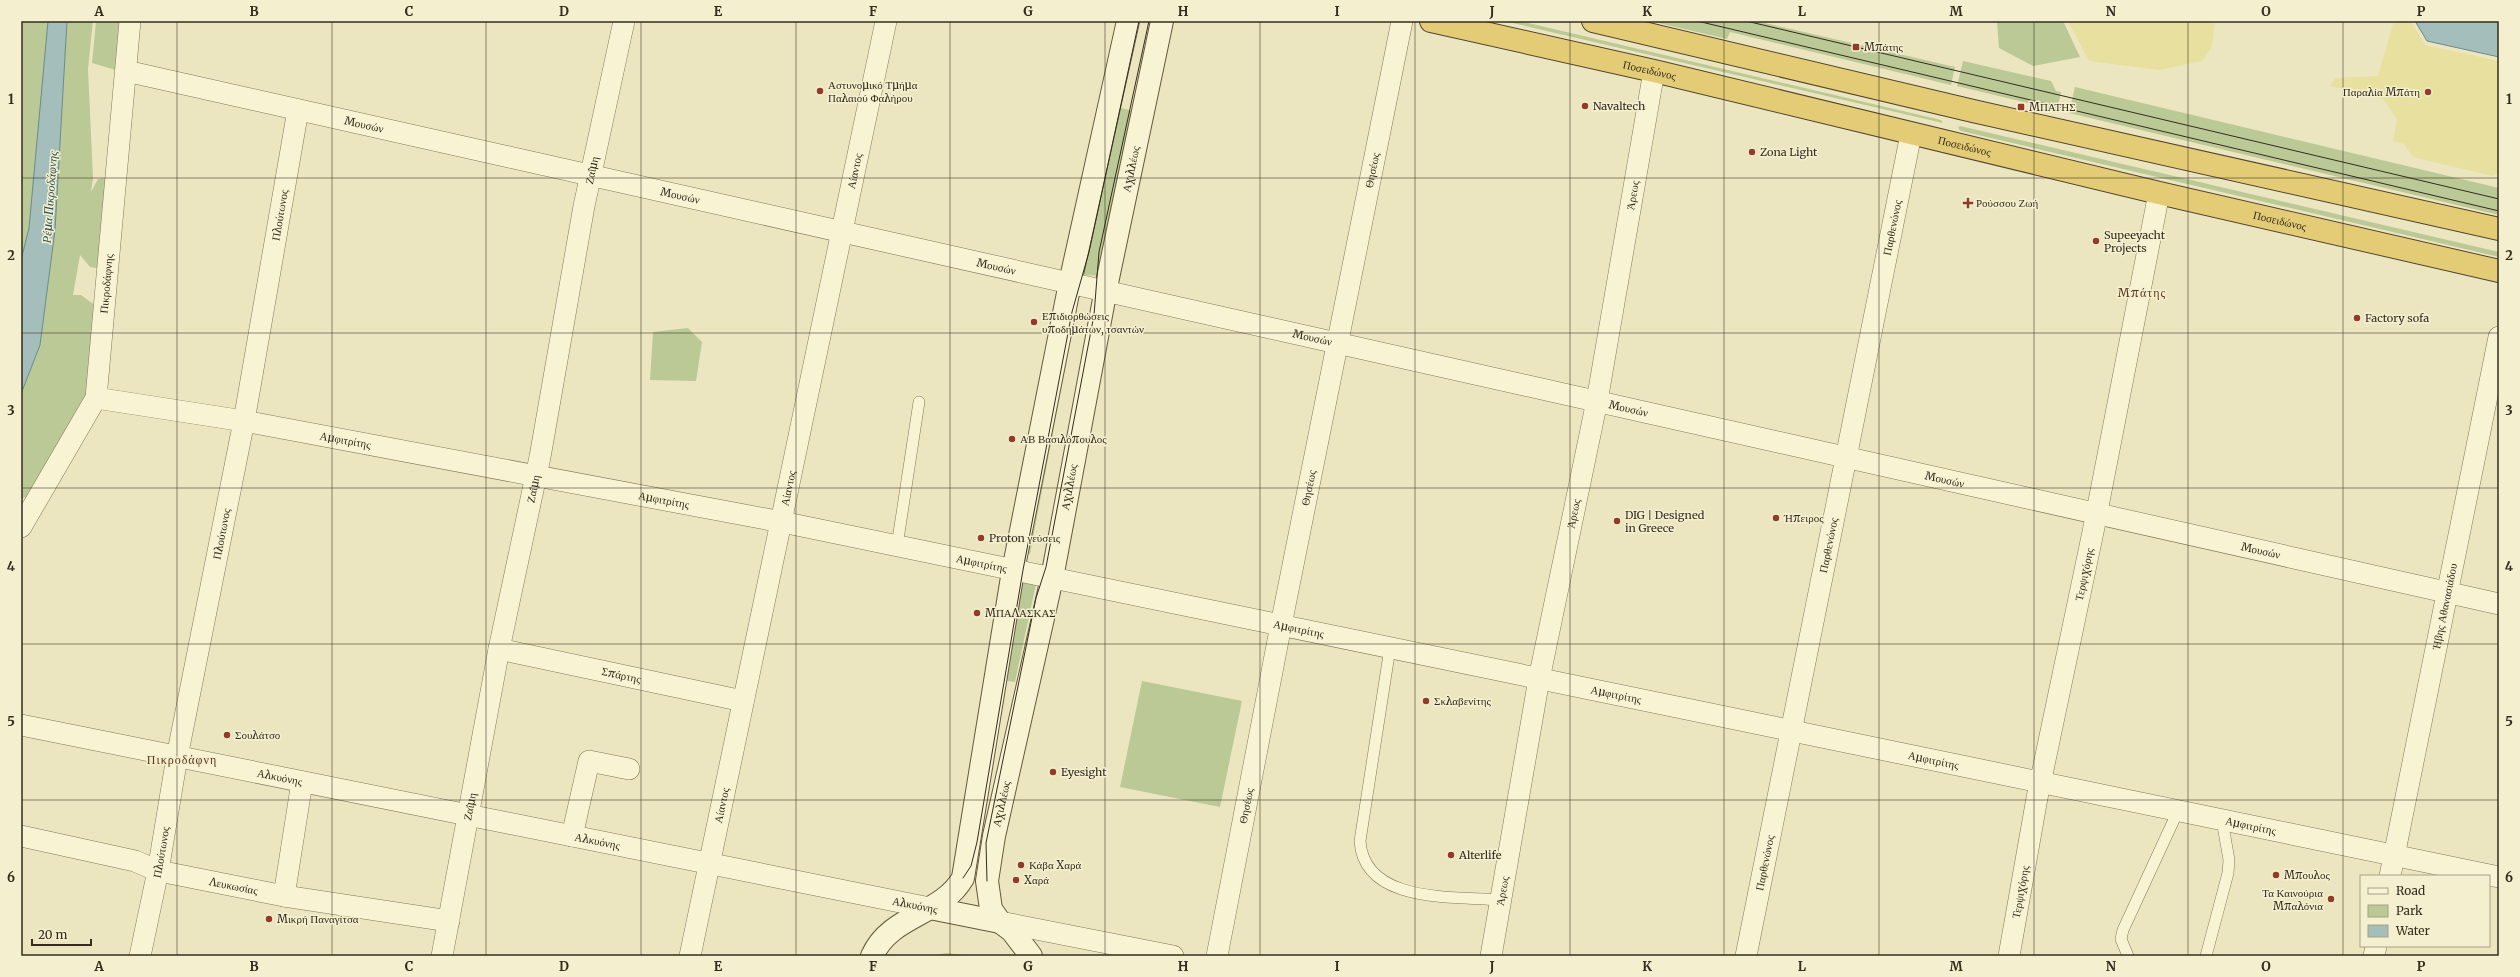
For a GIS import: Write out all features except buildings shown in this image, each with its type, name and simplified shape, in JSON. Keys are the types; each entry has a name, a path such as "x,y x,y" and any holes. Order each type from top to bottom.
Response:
{"highway":[{"name":"Ποσειδώνος","path":"1431,21 1654,71 2159,193 2499,271"},
{"path":"1593,21 2004,118 2499,229"}],"main road":[{"path":"872,956 891,930 903,921 943,901 963,878 1013,570 1070,283 1128,21"},
{"name":"Αχιλλέως","path":"1000,922 989,903 987,881 994,836 1052,578 1107,292 1162,21"},
{"name":"Αλκυόνης","path":"930,908 1000,922"},
{"path":"1000,922 1012,931 1031,956"}],"street":[{"name":"Πικροδάφνης","path":"21,527 96,398 130,21"},
{"name":"Ζαΐμη","path":"442,956 470,816 499,649 536,476 584,206 624,21"},
{"name":"Αίαντος","path":"690,956 886,21"},
{"name":"Θησέως","path":"1217,956 1281,625 1339,343 1402,21"},
{"name":"Μουσών","path":"126,71 2499,604"},
{"name":"Άρεως","path":"1491,956 1539,679 1597,401 1654,71"},
{"name":"Πλούτωνος","path":"140,956 158,871 176,757 244,421 298,110"},
{"name":"Παρθενώνος","path":"1746,956 1911,134"},
{"name":"Τερψιχόρης","path":"2009,956 2041,782 2097,514 2159,193"},
{"name":"Ήβης Αθανασιάδου","path":"2390,875 2499,337"},
{"name":"Αμφιτρίτης","path":"96,398 244,421 782,522 2489,875"},
{"name":"Σπάρτης","path":"499,649 743,701"},
{"name":"Αλκυόνης","path":"21,725 930,908"},
{"path":"572,836 589,761 629,769"},
{"path":"284,896 302,782"},
{"name":"Λευκωσίας","path":"21,836 135,861 158,871 284,896 449,921"},
{"name":"Αλκυόνης","path":"1000,922 1173,956"}],"lane":[{"path":"897,546 918,402"},
{"path":"1390,648 1360,841 1361,853 1366,866 1379,878 1404,892 1500,900"},
{"path":"2128,956 2121,939 2123,930 2178,811"},
{"path":"2206,956 2228,873 2229,860 2222,820"}],"green space":[{"path":"22,21 48,21 30,231 21,262"},
{"path":"67,21 93,21 88,69 93,178 91,192 98,179 109,178 104,269 90,267 80,255 73,295 81,295 96,306 90,398 30,501 24,497 21,501 21,394 40,345 55,230"},
{"path":"96,21 125,21 119,71 92,63"},
{"path":"1504,21 1520,21 1941,120 1943,123"},
{"path":"1650,21 1756,21 1955,67 1951,85 1730,32 1727,39"},
{"path":"1997,21 2063,21 2080,57 2033,66 1999,48"},
{"path":"1963,61 2051,81 2056,91 2061,92 2057,110 1957,86"},
{"path":"2075,87 2499,188 2499,215 2069,113"},
{"path":"1117,107 1133,111 1100,276 1086,275 1080,271"},
{"path":"1960,126 2499,252 2499,257 1961,131 1958,128"},
{"path":"1069,305 1077,306 1030,554 1023,553"},
{"path":"688,328 702,342 696,381 650,380 653,332"},
{"path":"1017,580 1036,584 1015,682 1000,680"},
{"path":"1142,681 1242,701 1220,807 1120,787"},
{"path":"947,953 972,956 930,956"}],"sand":[{"path":"2068,21 2215,21 2212,46 2202,61 2159,70 2089,61"},
{"name":"Παραλία Μπάτη","path":"2394,21 2411,21 2425,45 2499,61 2499,173 2492,176 2413,157 2404,144 2393,141 2397,119 2383,99 2330,86 2335,78 2378,76"}],"water":[{"name":"Ρέμα Πικροδάφνης","path":"48,21 67,21 55,230 40,345 21,394 21,260 29,228"},
{"path":"2415,21 2499,21 2499,57 2427,41"}],"tram line":[{"path":"963,878 971,866 977,842 1023,570 1072,312 1089,252 1139,21"},
{"path":"987,881 986,843 1036,598 1046,567 1094,315 1099,252 1149,21"},
{"path":"1697,21 2499,211"},
{"path":"1746,21 2499,199"}],"place":[{"name":"Μπάτης","path":"1856,47"},
{"name":"Αστυνομικό Τμήμα Παλαιού Φαλήρου","path":"820,91"},
{"name":"Παραλία Μπάτη","path":"2428,92"},
{"name":"Navaltech","path":"1585,106"},
{"name":"ΜΠΑΤΗΣ","path":"2021,107"},
{"name":"Zona Light","path":"1752,152"},
{"name":"Ρούσσου Ζωή","path":"1968,203"},
{"name":"Supeeyacht Projects","path":"2096,241"},
{"name":"Factory sofa","path":"2357,318"},
{"name":"Επιδιορθώσεις υποδημάτων, τσαντών","path":"1034,322"},
{"name":"ΑΒ Βασιλόπουλος","path":"1012,439"},
{"name":"Ήπειρος","path":"1776,518"},
{"name":"DIG | Designed in Greece","path":"1617,521"},
{"name":"Proton γεύσεις","path":"981,538"},
{"name":"ΜΠΑΛΑΣΚΑΣ","path":"977,613"},
{"name":"Σκλαβενίτης","path":"1426,701"},
{"name":"Σουλάτσο","path":"227,735"},
{"name":"Eyesight","path":"1053,772"},
{"name":"Alterlife","path":"1451,855"},
{"name":"Κάβα Χαρά","path":"1021,865"},
{"name":"Μπουλος","path":"2276,875"},
{"name":"Χαρά","path":"1016,880"},
{"name":"Τα Καινούρια Μπαλόνια","path":"2331,899"},
{"name":"Μικρή Παναγίτσα","path":"269,919"}],"district":[{"name":"Μπάτης","path":"2142,293"},
{"name":"Πικροδάφνη","path":"182,760"}]}
